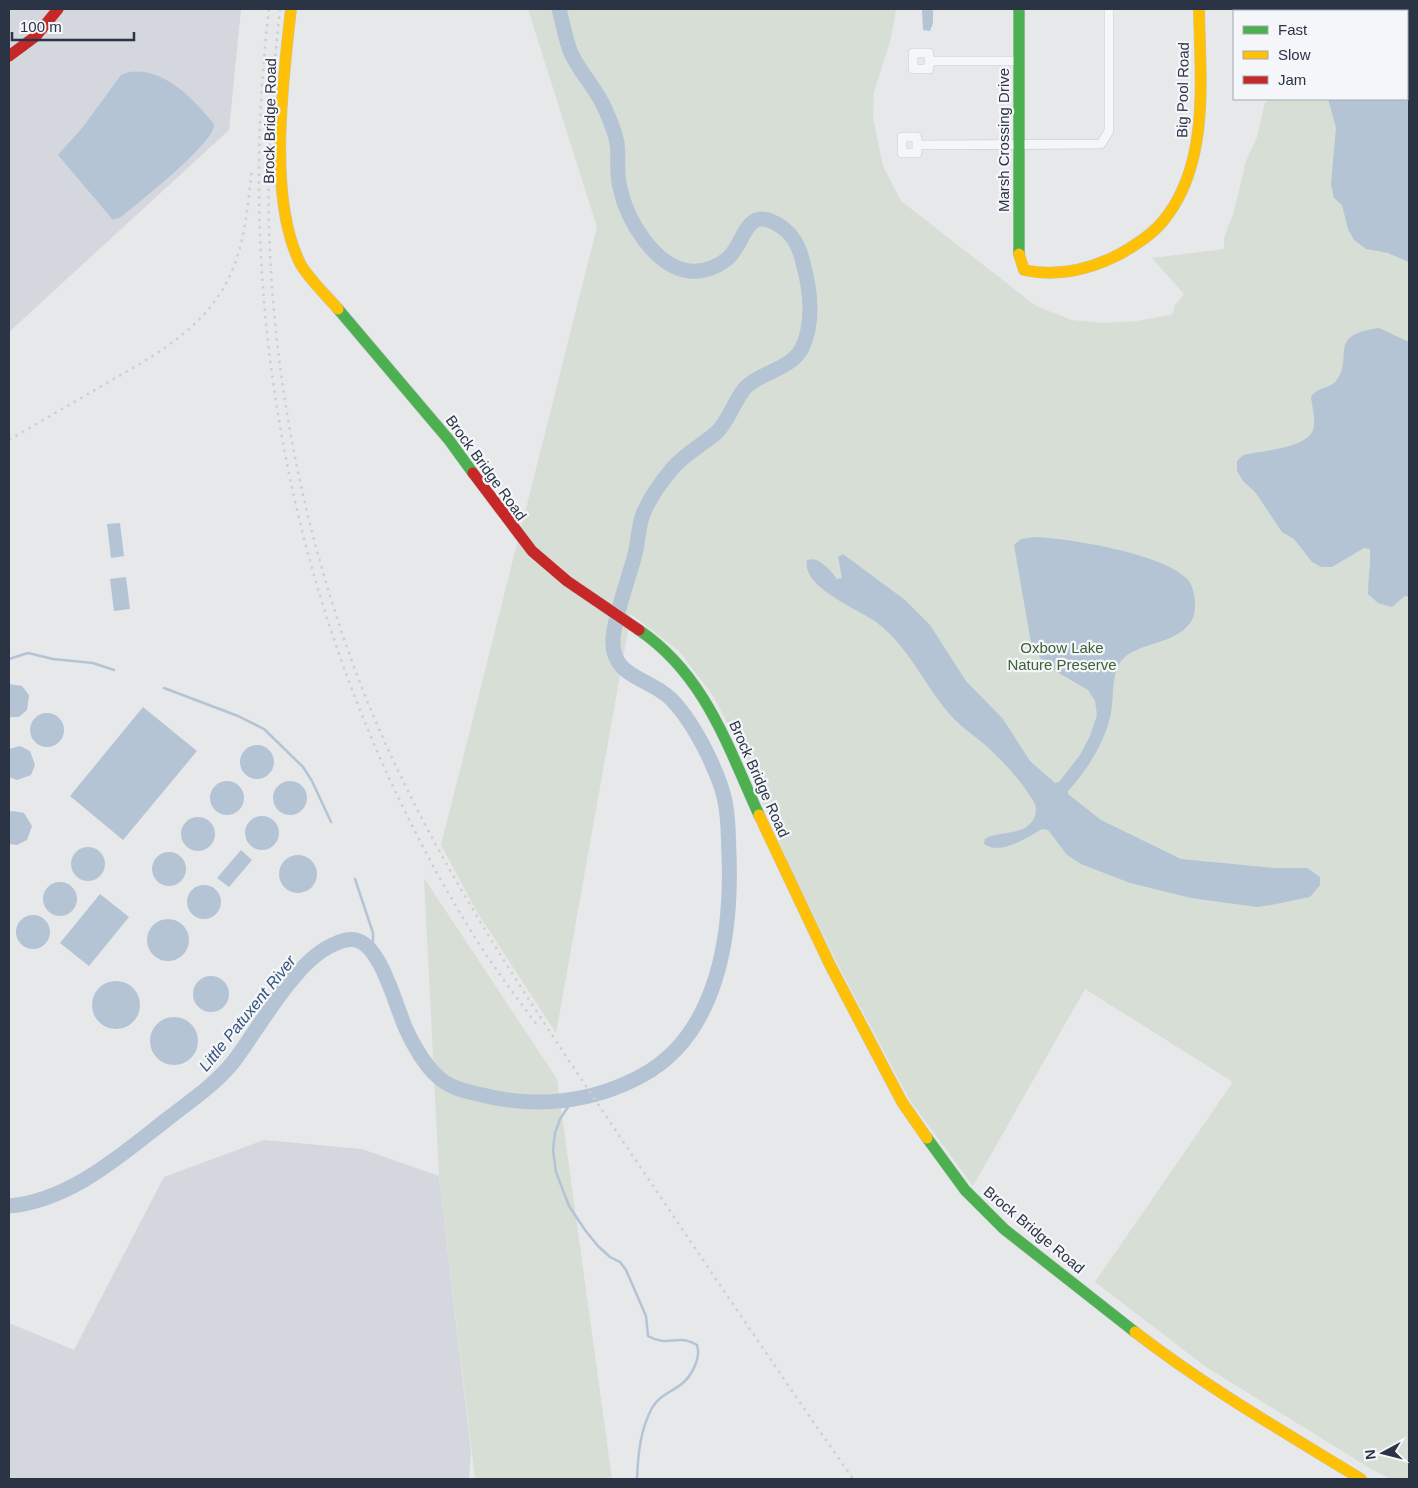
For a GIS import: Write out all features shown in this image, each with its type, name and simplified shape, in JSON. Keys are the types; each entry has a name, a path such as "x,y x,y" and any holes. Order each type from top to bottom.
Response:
{"street":[{"path":"9,56 34,39 58,9"},
{"name":"Brock Bridge Road","path":"291,9 284,78 283,128 286,221 293,252 302,266 448,440 527,546 567,581 638,629 673,657 690,676 702,694 807,919 886,1071 907,1109 965,1190 1004,1229 1163,1354 1228,1398 1361,1479"},
{"name":"Marsh Crossing Drive","path":"1018,9 1018,256 1024,270"},
{"path":"917,145 1092,146 1101,144 1106,139 1109,131 1109,9"},
{"name":"Big Pool Road","path":"1024,270 1039,273 1066,271 1096,265 1115,257 1147,236 1174,205 1192,168 1196,146 1199,9"},
{"path":"929,61 1018,61"}],"shaded area":[{"path":"9,9 241,9 229,130 9,332"},
{"path":"264,1140 362,1149 439,1176 471,1452 469,1479 9,1479 9,1323 74,1350 164,1177"}],"green space":[{"name":"Oxbow Lake Nature Preserve","path":"528,9 896,9 891,38 874,92 873,117 883,166 901,201 1036,306 1072,320 1104,323 1136,321 1172,315 1175,305 1184,294 1152,258 1224,249 1224,238 1234,211 1246,161 1257,137 1265,103 1270,100 1408,100 1409,31 1409,1479 1390,1479 1373,1470 1206,1367 1095,1282 1233,1082 1085,989 973,1186 909,1099 837,963 790,867 740,749 714,697 679,651 631,614 556,1033 477,912 441,845 597,227"},
{"path":"424,878 557,1079 612,1479 475,1479 439,1176"}],"water":[{"path":"922,9 933,9 933,23 930,31 923,30"},
{"path":"1408,58 1409,262 1388,253 1366,249 1354,240 1348,229 1342,205 1334,198 1331,184 1336,128 1328,100 1408,100"},
{"path":"129,72 155,75 178,87 214,124 211,133 190,158 130,210 113,220 58,155 83,127 121,75"},
{"path":"1379,328 1409,342 1409,597 1405,596 1392,607 1378,603 1368,594 1370,549 1364,548 1332,567 1321,567 1312,562 1294,539 1282,532 1255,492 1243,481 1237,471 1237,461 1243,455 1296,444 1311,433 1314,425 1314,415 1311,397 1317,391 1336,381 1343,364 1344,348 1352,336 1362,331"},
{"path":"120,523 124,556 111,558 107,524"},
{"path":"1034,537 1092,544 1139,555 1159,562 1188,580 1192,587 1195,601 1193,618 1183,630 1166,640 1136,650 1121,661 1116,672 1111,713 1105,734 1089,765 1068,791 1068,794 1101,820 1181,859 1274,868 1307,868 1320,877 1320,885 1310,897 1257,907 1191,898 1130,883 1081,864 1067,855 1048,830 1042,829 1006,847 998,848 984,844 985,839 990,836 1017,831 1029,825 1035,815 1036,806 1034,801 1004,763 958,723 945,708 909,657 888,632 876,622 821,588 808,570 807,560 816,560 824,565 837,579 842,578 838,557 843,554 905,600 930,625 966,681 1003,719 1030,761 1055,783 1059,782 1080,755 1090,736 1097,715 1095,701 1088,690 1057,672 1041,659 1031,643 1014,545 1021,539"},
{"path":"126,577 130,609 114,611 110,579"},
{"path":"9,684 22,686 29,695 27,710 19,717 9,717"},
{"path":"143,707 197,751 123,840 70,796"},
{"path":"47,713 54,714 59,718 63,723 63,737 59,742 54,746 47,747 40,746 35,742 31,737 30,730 31,723 35,718 40,714"},
{"path":"257,745 264,746 269,750 273,755 273,769 269,774 264,778 257,779 250,778 245,774 241,769 240,762 241,755 245,750 250,746"},
{"path":"20,746 30,751 35,765 31,775 17,780 9,777 9,749"},
{"path":"227,781 234,782 239,786 243,791 243,805 239,810 234,814 227,815 220,814 215,810 211,805 210,798 211,791 215,786 220,782"},
{"path":"290,781 297,782 302,786 306,791 306,805 302,810 297,814 290,815 283,814 278,810 274,805 273,798 274,791 278,786 283,782"},
{"path":"9,812 24,813 32,826 27,840 17,845 9,844"},
{"path":"262,816 269,817 274,821 278,826 278,840 274,845 269,849 262,850 255,849 250,845 246,840 245,833 246,826 250,821 255,817"},
{"path":"198,817 205,818 210,822 214,827 214,841 210,846 205,850 198,851 191,850 186,846 182,841 181,834 182,827 186,822 191,818"},
{"path":"88,847 95,848 100,852 104,857 104,871 100,876 95,880 88,881 81,880 76,876 72,871 71,864 72,857 76,852 81,848"},
{"path":"241,850 252,860 229,887 217,878"},
{"path":"169,852 176,853 181,857 185,862 185,876 181,881 176,885 169,886 162,885 157,881 153,876 152,869 153,862 157,857 162,853"},
{"path":"298,855 312,860 317,874 312,888 298,893 284,888 279,874 284,860"},
{"path":"60,882 67,883 72,887 76,892 76,906 72,911 67,915 60,916 53,915 48,911 44,906 43,899 44,892 48,887 53,883"},
{"path":"204,885 211,886 216,890 220,895 220,909 216,914 211,918 204,919 197,918 192,914 188,909 187,902 188,895 192,890 197,886"},
{"path":"100,894 129,917 89,966 60,943"},
{"path":"33,915 45,920 50,932 45,944 33,949 21,944 16,932 21,920"},
{"path":"168,919 183,925 189,940 183,955 168,961 153,955 147,940 153,925"},
{"path":"211,976 218,977 224,981 228,987 228,1001 224,1007 218,1011 211,1012 204,1011 198,1007 194,1001 193,994 194,987 198,981 204,977"},
{"path":"111,981 121,981 130,985 136,991 139,996 139,1014 130,1025 121,1029 111,1029 102,1025 96,1019 92,1010 92,1000 96,991 102,985"},
{"path":"169,1017 179,1017 188,1021 194,1027 197,1032 197,1050 188,1061 179,1065 169,1065 160,1061 154,1055 150,1046 150,1036 154,1027 160,1021"}],"waterway":[{"name":"Little Patuxent River","path":"9,1206 52,1196 93,1175 202,1093 227,1070 280,994 294,978 322,951 342,941 359,941 367,946 375,955 412,1042 424,1061 437,1076 456,1088 499,1099 542,1102 563,1101 604,1092 624,1084 643,1075 669,1057 689,1034 704,1007 716,978 728,916 729,854 726,804 708,755 687,718 671,699 624,669 618,661 614,651 614,628 636,550 642,517 651,498 677,464 721,428 747,386 791,361 797,355 802,348 809,327 809,292 805,270 796,243 782,227 767,220 759,219 752,222 730,256 722,263 705,270 689,271 676,267 664,260 644,240 624,201 619,182 617,143 614,130 602,103 571,53 559,9"},
{"path":"9,659 28,653 53,659 93,663 114,670"},
{"path":"164,688 238,716 264,729 303,767 312,781 331,822"},
{"path":"355,879 373,933 373,952"},
{"path":"572,1101 560,1119 555,1133 553,1150 556,1172 569,1206 598,1246 610,1257 620,1262 626,1270 646,1316 648,1336 662,1341 685,1340 698,1347 696,1363 686,1380 662,1397 652,1408 648,1416 640,1443 637,1479"}],"railway":[{"path":"269,9 260,128 260,247 271,364 290,480 319,593 358,705 406,813 471,932 498,973 537,1025"},
{"path":"280,9 269,155 272,293 280,363 290,431 304,500 321,567 342,633 366,698 391,756 418,811 448,866 511,972 614,1128 853,1479"},
{"path":"9,440 125,373 163,349 197,322 224,287 234,266 246,218 252,169"}],"traffic: fast":[{"path":"1019,9 1019,254"},
{"path":"338,309 449,440 473,473"},
{"path":"639,630 662,648 698,690 712,713 759,815"},
{"path":"927,1138 965,1190 1004,1229 1135,1332"}],"traffic: slow":[{"path":"291,9 284,70 280,139 284,208 290,238 301,265 313,282 338,309"},
{"path":"1019,254 1024,270 1049,273 1086,268 1120,254 1133,246 1151,233 1167,216 1181,193 1190,169 1196,143 1201,89 1199,9"},
{"path":"759,815 830,965 902,1102 927,1138"},
{"path":"1135,1332 1189,1372 1361,1479"}],"traffic: jam":[{"path":"9,56 36,36 58,9"},
{"path":"473,473 532,551 567,581 639,630"}]}
